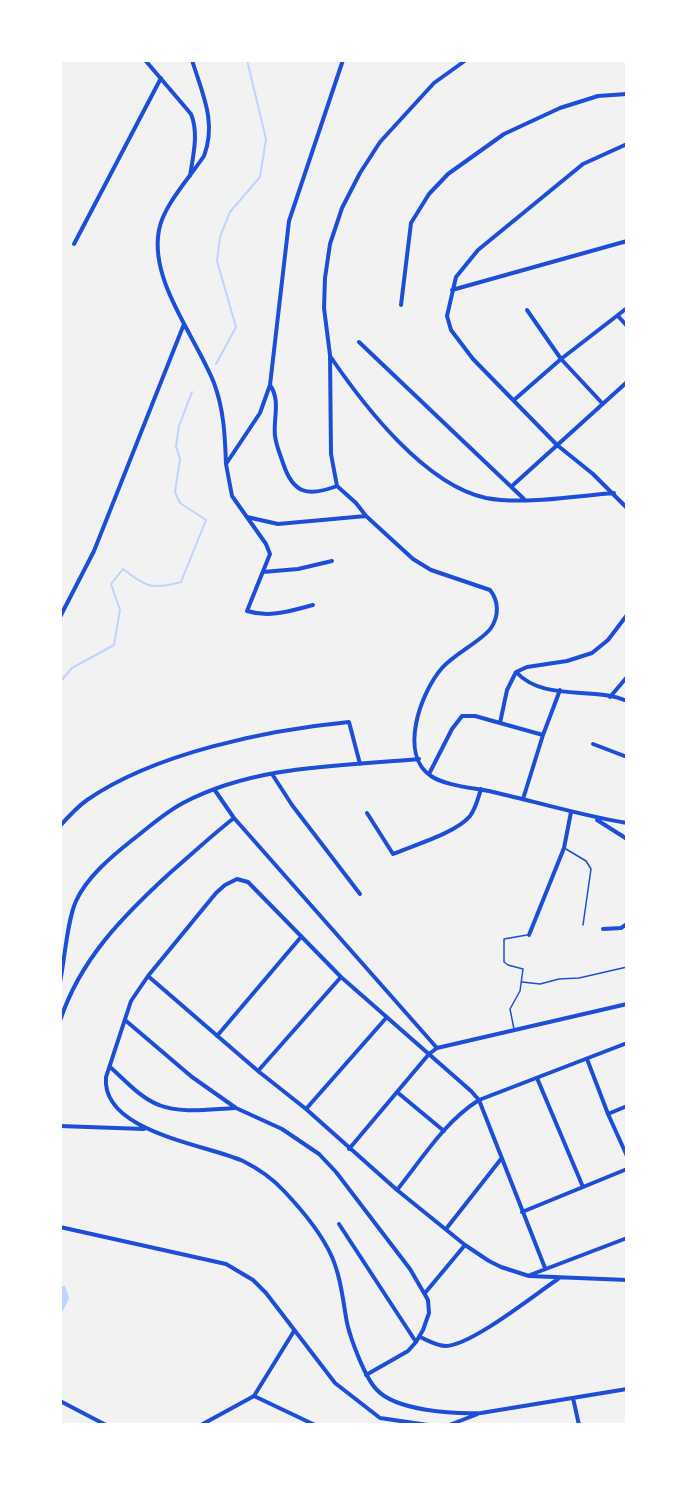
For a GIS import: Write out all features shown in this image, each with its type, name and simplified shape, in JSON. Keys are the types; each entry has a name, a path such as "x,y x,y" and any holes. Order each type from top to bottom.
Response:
{"street":[{"path":"145,60 191,114 194,122 194,146 190,177"},
{"path":"192,60 211,128 208,145 204,156 162,221 157,251 170,293 206,365 220,400 231,496 270,554 246,610 256,614 281,614 313,605"},
{"path":"226,464 260,413 270,385 289,221 342,60"},
{"path":"466,60 434,82 394,126 360,173 342,208 330,244 325,278 324,308 330,356 331,454 337,486 413,559 431,570 485,587 494,595 497,612 495,622 489,631 453,656 441,669 423,700 416,719 414,735 419,759 429,774 442,781 594,818 627,823"},
{"path":"74,244 161,78"},
{"path":"400,305 411,223 429,194 448,174 504,134 560,108 598,96 627,94"},
{"path":"627,144 583,164 478,250 456,277 447,316 451,330 473,359 557,446 614,493 627,508"},
{"path":"452,290 627,241"},
{"path":"514,400 561,359 627,308"},
{"path":"527,310 561,359 602,403"},
{"path":"618,316 627,326"},
{"path":"60,617 94,550 184,324"},
{"path":"359,342 512,486 524,500"},
{"path":"330,356 360,398 426,468 443,480 487,498 524,500 614,493"},
{"path":"512,486 627,382"},
{"path":"270,385 276,397 277,447 291,483 300,490 308,492 321,492 337,486"},
{"path":"247,517 278,524 366,516"},
{"path":"263,572 298,569 332,561"},
{"path":"500,723 507,690 516,672 527,667 567,661 592,653 608,640 627,615"},
{"path":"621,623 627,627"},
{"path":"516,672 533,685 627,701"},
{"path":"610,697 627,677"},
{"path":"523,799 560,690"},
{"path":"429,774 452,729 462,716 475,716 543,735"},
{"path":"60,826 85,801 126,777 180,757 259,736 318,725 349,722 360,764"},
{"path":"593,744 627,757"},
{"path":"60,982 75,904 91,880 114,855 165,814 184,802 214,789 271,774 304,768 419,759"},
{"path":"271,774 360,894"},
{"path":"214,789 234,818 437,1048"},
{"path":"367,813 393,854 465,821 471,815 481,789"},
{"path":"529,934 564,848 571,812"},
{"path":"60,1021 74,984 111,932 137,904 234,818"},
{"path":"594,818 627,837"},
{"path":"545,1268 479,1100 341,977 248,882 242,879 233,880 216,893 147,976 131,1001 105,1086 107,1095 120,1112 148,1129 243,1161 282,1188 320,1234 332,1257 348,1325 366,1375 378,1391 388,1399 438,1412 481,1413 626,1389"},
{"path":"603,929 621,928 627,924"},
{"path":"217,1036 301,937"},
{"path":"147,976 306,1109 397,1190 465,1245 501,1267 529,1276 627,1280"},
{"path":"258,1071 341,977"},
{"path":"349,1149 429,1054 437,1048 627,1004"},
{"path":"306,1109 387,1017"},
{"path":"125,1020 192,1077 236,1108 282,1129 319,1154 336,1172 410,1269 425,1293 429,1313 420,1337 399,1358 366,1375"},
{"path":"397,1190 459,1114 479,1100 627,1043"},
{"path":"587,1059 627,1156"},
{"path":"110,1067 147,1099 158,1105 185,1109 236,1108"},
{"path":"537,1078 583,1187"},
{"path":"397,1092 444,1131"},
{"path":"608,1114 627,1106"},
{"path":"60,1126 148,1129"},
{"path":"445,1229 501,1159"},
{"path":"522,1212 627,1169"},
{"path":"339,1224 416,1342"},
{"path":"60,1227 226,1264 253,1280 266,1293 335,1383 380,1418 428,1425"},
{"path":"529,1276 627,1238"},
{"path":"425,1293 465,1245"},
{"path":"420,1337 445,1346 473,1338 559,1278"},
{"path":"201,1425 254,1396 294,1331"},
{"path":"254,1396 315,1425"},
{"path":"573,1398 579,1425"},
{"path":"60,1401 106,1425"},
{"path":"449,1425 481,1413"}],"lane":[{"path":"564,848 586,861 591,869 583,925"},
{"path":"514,1030 510,1008 520,991 523,969 504,962 504,939 529,934"},
{"path":"521,982 540,984 627,967"}],"water":[{"path":"60,1286 65,1286 69,1298 63,1311 60,1312"}],"waterway":[{"path":"216,364 236,327 217,261 220,237 230,212 260,177 266,139 247,60"},
{"path":"60,682 72,668 114,645 120,610 111,584 123,569 138,580 150,585 163,586 181,582 206,520 180,503 175,492 180,459 176,446 179,426 192,392"}]}
